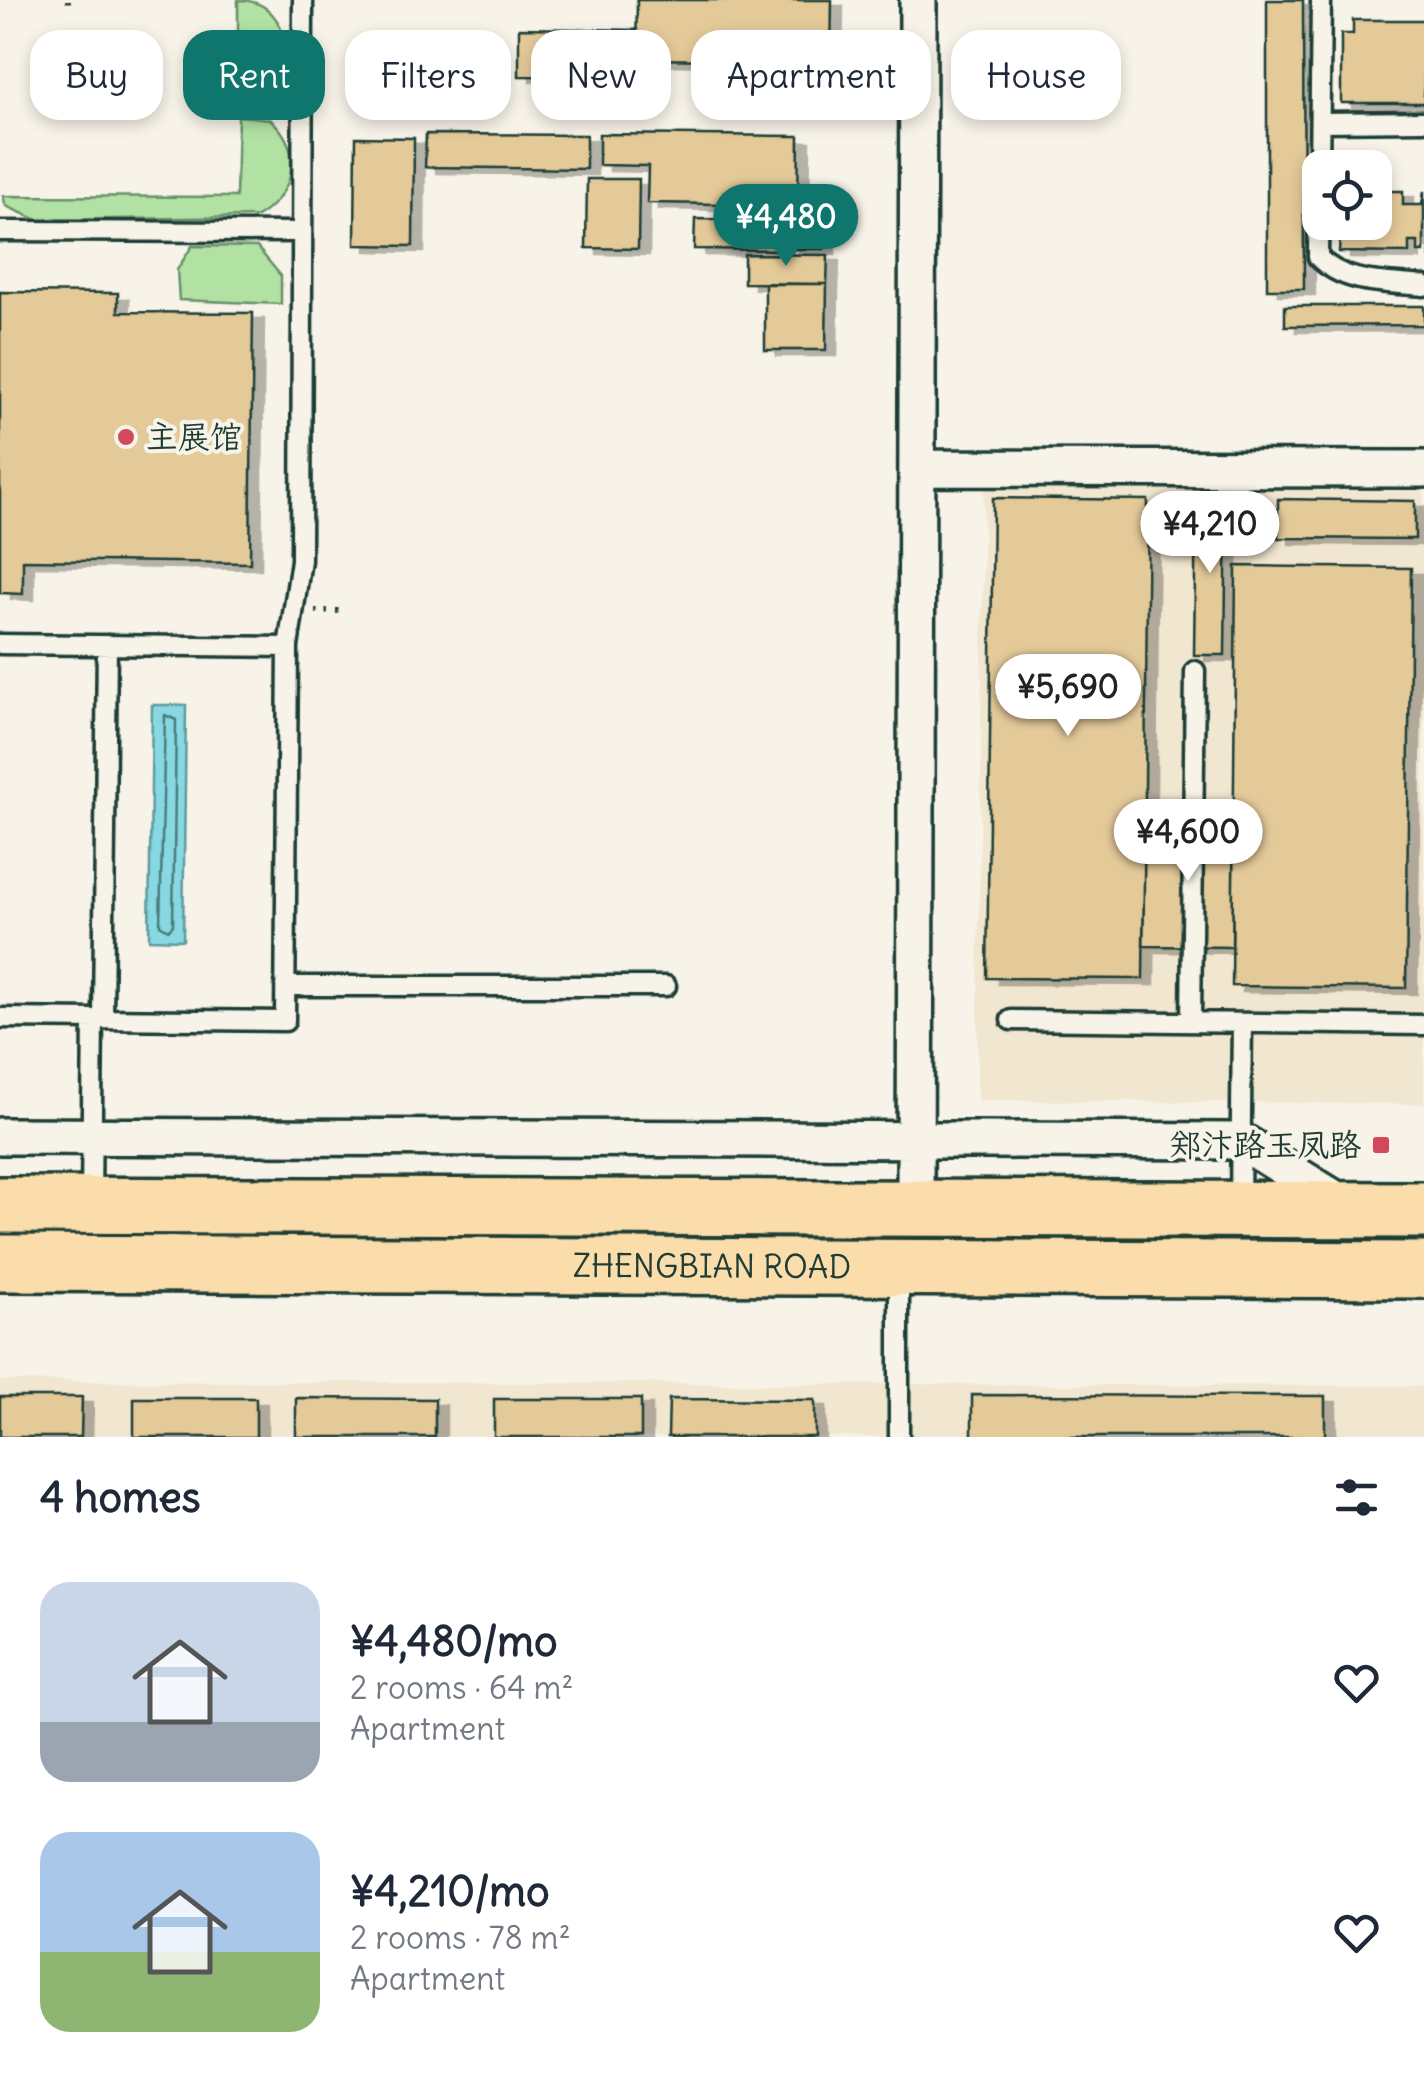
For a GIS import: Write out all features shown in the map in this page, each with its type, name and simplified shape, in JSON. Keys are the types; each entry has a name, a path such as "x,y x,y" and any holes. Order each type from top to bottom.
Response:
{"main road":[{"name":"ZHENGBIAN ROAD","path":"0,1206 1424,1210"},
{"name":"ZHENGBIAN ROAD","path":"0,1263 1424,1270"}],"street":[{"path":"915,1209 918,0"},
{"path":"917,468 1424,469"},
{"path":"0,1136 1241,1141 1353,1210"}],"lane":[{"path":"0,1018 284,1021 288,647 301,560 303,0"},
{"path":"1321,0 1318,257 1331,271 1424,286"},
{"path":"1320,122 1424,121"},
{"path":"0,231 302,232"},
{"path":"0,644 288,647"},
{"path":"91,1206 107,645"},
{"path":"1191,1022 1195,670"},
{"path":"285,986 666,986"},
{"path":"1012,1020 1424,1025"},
{"path":"1240,1210 1242,1023"},
{"path":"899,1269 899,1437"}],"shaded area":[{"path":"984,486 1424,491 1424,1104 977,1100"},
{"path":"0,1381 1424,1386 1424,1437 0,1437"}],"green space":[{"path":"238,0 251,1 270,12 281,30 238,30"},
{"path":"238,120 271,120 288,144 291,171 280,197 257,217 37,220 6,206 3,196 236,197"},
{"path":"192,246 257,247 281,276 281,304 179,300 177,270"}],"water":[{"path":"152,705 186,705 183,940 149,939"}],"building":[{"path":"637,0 832,0 832,30 691,30 691,60 671,59 671,30 636,30"},
{"path":"1267,0 1303,0 1304,289 1267,289"},
{"path":"1353,20 1424,20 1424,103 1341,103 1341,34 1353,34"},
{"path":"519,28 637,30 531,30 531,76 519,76"},
{"path":"426,134 586,135 586,169 425,167"},
{"path":"599,134 799,136 798,205 647,203 648,166 599,165"},
{"path":"356,137 414,138 413,246 355,245"},
{"path":"587,179 639,179 638,249 586,248"},
{"path":"1392,191 1403,191 1403,205 1422,205 1424,191 1424,252 1418,252 1418,242 1409,242 1409,253 1339,252 1340,240 1392,240"},
{"path":"695,219 783,220 782,250 694,249"},
{"path":"789,224 824,224 824,249 788,249"},
{"path":"744,254 828,255 827,284 744,283"},
{"path":"765,284 827,284 826,350 765,350"},
{"name":"主展馆","path":"0,292 118,293 118,312 253,313 250,563 23,560 23,594 0,593"},
{"path":"1285,306 1424,306 1424,325 1285,326"},
{"path":"1196,497 1227,498 1225,655 1194,655"},
{"path":"993,498 1148,500 1143,979 987,978"},
{"path":"1278,499 1415,501 1415,539 1278,538"},
{"path":"1236,566 1411,568 1406,988 1232,986"},
{"path":"1145,820 1234,821 1232,947 1143,946"},
{"path":"972,1395 1325,1396 1325,1437 972,1437"},
{"path":"0,1397 82,1397 81,1437 0,1437"},
{"path":"134,1398 256,1398 256,1437 134,1437"},
{"path":"296,1398 435,1399 435,1437 296,1437"},
{"path":"494,1399 641,1399 641,1437 494,1437"},
{"path":"669,1399 815,1400 815,1437 668,1437"}],"place":[{"name":"主展馆","path":"126,437"},
{"name":"郑汴路玉凤路","path":"1381,1145"}]}
